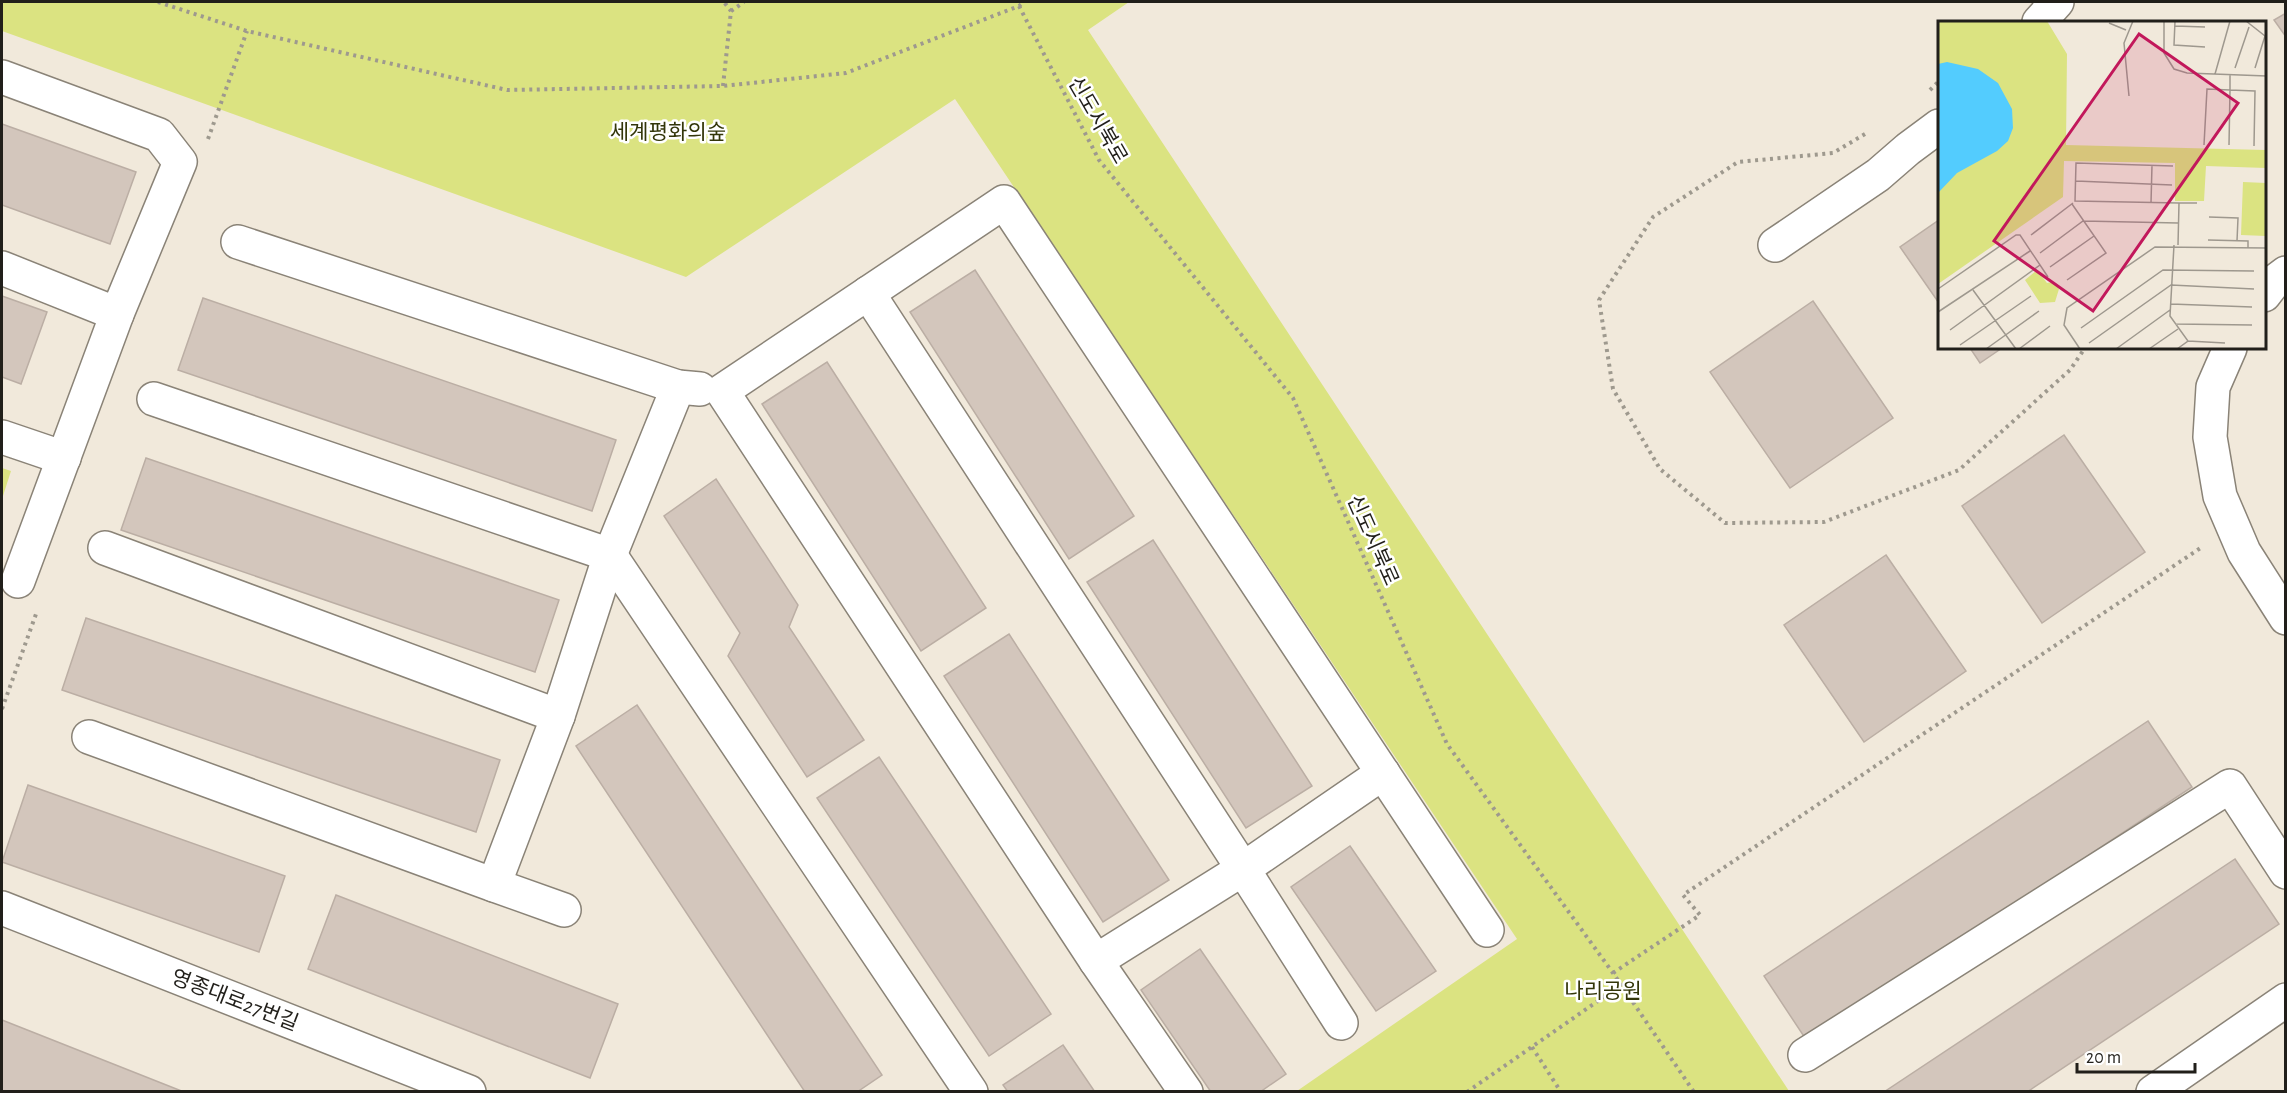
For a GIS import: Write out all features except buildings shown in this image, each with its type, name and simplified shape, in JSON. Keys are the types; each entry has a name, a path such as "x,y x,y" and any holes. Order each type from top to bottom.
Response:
{"street":[{"path":"2040,21 2057,2"},
{"path":"2,77 159,135 180,162 117,314 18,582"},
{"path":"1775,245 1878,175 1938,127"},
{"path":"238,242 678,387 722,391 1004,202 1487,930"},
{"path":"2,268 117,314"},
{"path":"2266,294 2274,282 2286,273"},
{"path":"867,292 1244,868 1341,1023"},
{"path":"2229,350 2213,387 2210,437 2220,496 2244,552 2286,618"},
{"path":"494,885 558,716 610,555 678,387"},
{"path":"722,391 1096,961 1186,1092"},
{"path":"154,399 610,555 971,1092"},
{"path":"2,437 64,458"},
{"path":"105,548 558,716"},
{"path":"89,737 564,910"},
{"path":"1096,961 1244,868 1383,773"},
{"path":"1805,1055 2230,786 2286,872"},
{"name":"영종대로27번길","path":"2,908 469,1092"},
{"path":"2153,1092 2286,1000"}],"path":[{"path":"159,2 247,32 507,90 723,86 846,73 1019,6 1024,2"},
{"path":"723,86 731,11 724,2"},
{"path":"731,11 744,2"},
{"name":"신도시북로","path":"1019,6 1099,159 1293,398 1447,744 1622,985 1694,1092"},
{"path":"1926,94 1938,82"},
{"path":"1872,130 1833,153 1738,162 1653,217 1599,300 1612,389 1660,469 1725,524 1824,522 1959,470 2070,370 2084,350"},
{"path":"1613,973 1700,915 1683,894 2233,526"},
{"path":"1467,1092 1622,985"},
{"path":"1532,1047 1561,1092"}],"green space":[{"path":"2,2 1129,2 1088,30 1789,1091 1297,1091 1517,939 955,99 686,277 2,31"},
{"path":"2,468 11,471 2,499"}],"park label":[{"name":"세계평화의숲","path":"668,132"},
{"name":"나리공원","path":"1603,991"}]}
